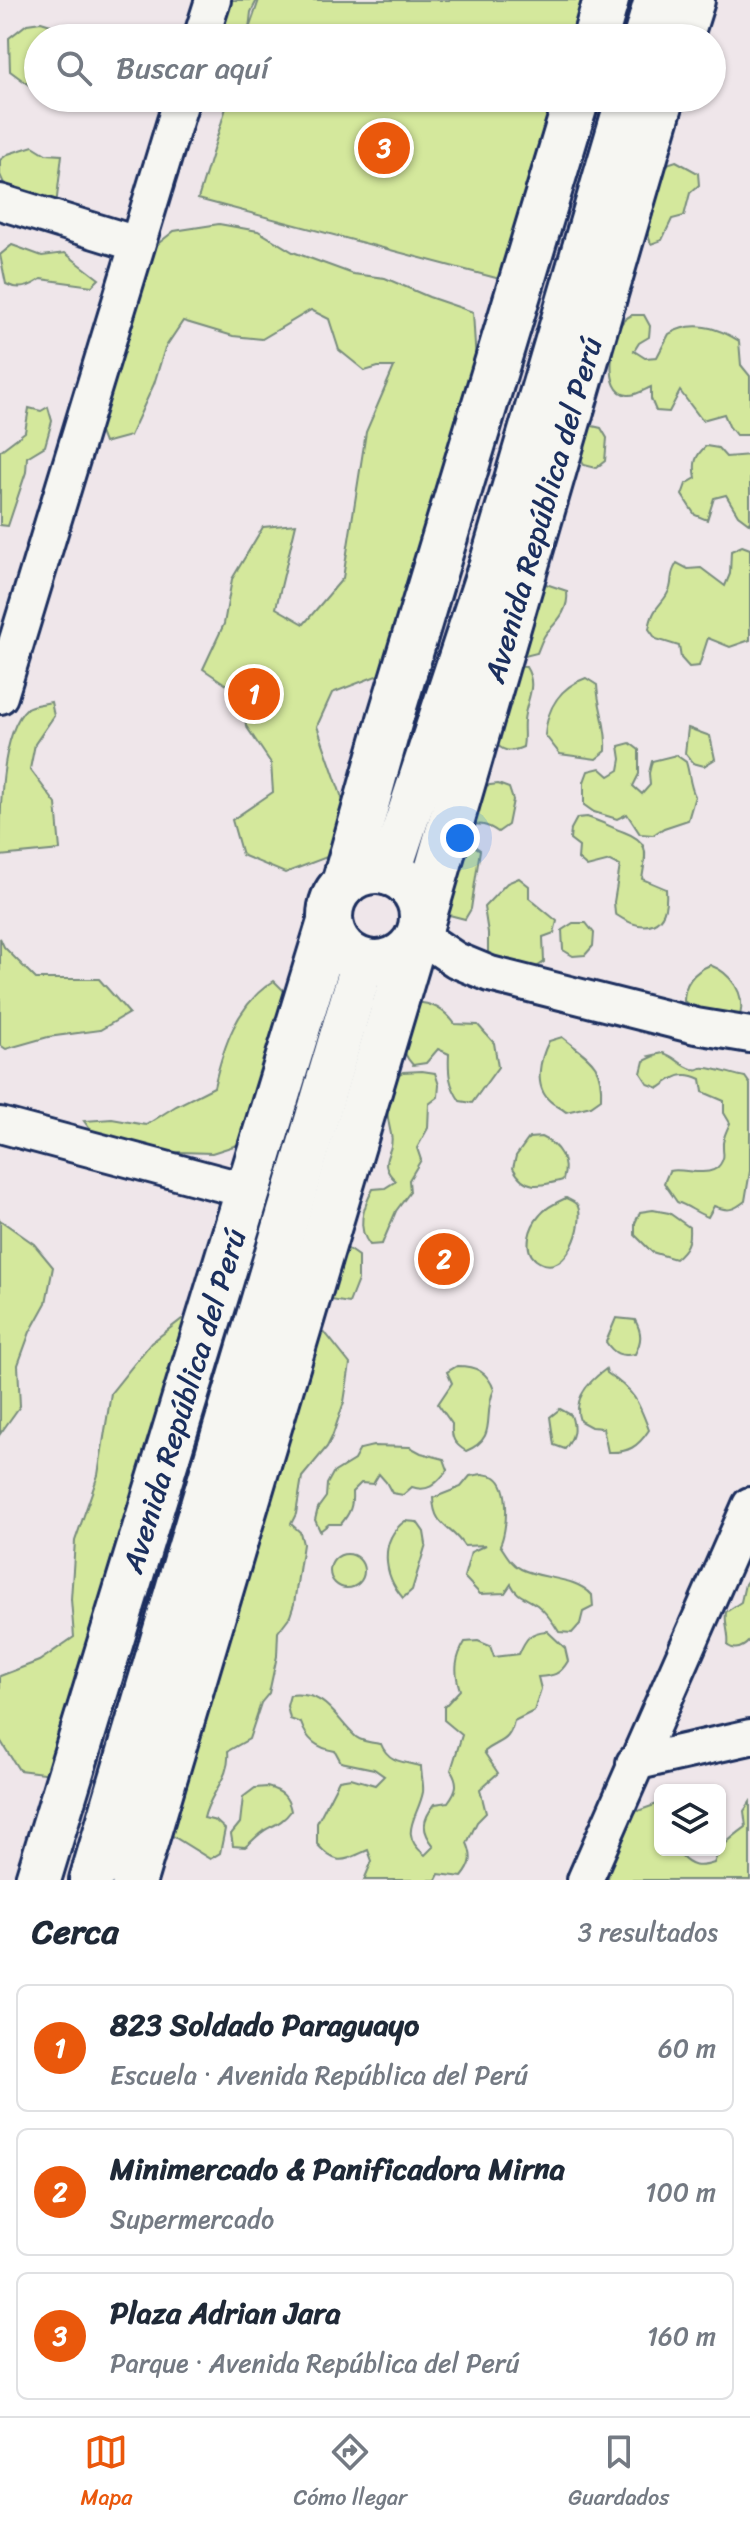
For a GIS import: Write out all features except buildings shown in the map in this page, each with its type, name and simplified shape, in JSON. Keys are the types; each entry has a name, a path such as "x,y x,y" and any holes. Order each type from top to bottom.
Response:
{"highway":[{"path":"599,24 606,0"},
{"path":"684,24 692,0"},
{"name":"Avenida República del Perú","path":"38,1880 337,903 573,112"},
{"name":"Avenida República del Perú","path":"134,1880 417,935 658,112"},
{"path":"369,872 389,874 408,884 417,895 422,908 417,935 389,962 363,962 340,947 337,903 355,876 369,872"}],"street":[{"path":"205,24 213,0"},
{"path":"649,24 656,0"},
{"path":"2,680 178,112"},
{"path":"389,874 493,558 624,112"},
{"path":"0,202 137,244"},
{"path":"417,935 456,960 490,974 696,1026 750,1035"},
{"path":"91,1880 363,962"},
{"path":"0,1125 248,1191"},
{"path":"585,1880 750,1505"},
{"path":"634,1763 750,1737"}],"green space":[{"path":"220,0 257,0 250,24 212,24"},
{"path":"259,0 597,0 590,24 251,24"},
{"path":"24,26 24,81 10,71 9,38"},
{"path":"225,112 565,112 515,283 198,199"},
{"path":"33,146 46,154 62,155 56,206 6,188 0,175 0,160"},
{"path":"676,161 698,173 699,185 690,193 684,216 672,219 662,240 651,244 647,232 664,165"},
{"path":"219,224 258,231 293,252 353,274 385,278 473,312 476,363 397,637 379,675 332,693 317,726 349,818 327,857 285,873 242,855 232,820 273,792 271,763 246,726 243,696 203,669 224,624 232,579 263,527 296,524 276,608 304,624 343,578 366,432 394,367 365,371 339,350 329,319 311,310 262,339 233,336 183,321 165,348 154,384 130,436 104,443 93,414 145,254 174,231"},
{"path":"12,245 42,256 65,253 99,279 92,286 41,279 24,287 11,286 6,284 0,255"},
{"path":"632,315 644,315 650,326 649,337 639,343 634,351 645,358 657,357 669,334 687,327 713,329 739,341 741,365 750,376 750,435 736,435 724,414 702,420 680,391 669,412 656,411 651,399 651,387 631,395 620,392 612,375 613,351 618,330"},
{"path":"48,407 52,421 45,446 27,457 26,472 8,526 0,525 0,451 25,432 29,408 41,411"},
{"path":"588,425 601,428 607,438 605,461 596,468 584,465 578,455"},
{"path":"706,446 718,448 726,457 750,455 750,524 738,515 726,495 714,498 707,520 695,515 682,495 686,484 696,478 696,460"},
{"path":"742,546 750,549 750,640 730,647 708,638 699,666 689,667 681,658 679,646 656,639 649,629 653,614 668,594 677,563 688,569 701,568 725,586 730,574 731,551"},
{"path":"543,583 567,591 567,603 545,635 537,653 525,656 515,650"},
{"path":"500,665 526,667 531,680 523,747 514,750 503,749 493,740"},
{"path":"586,678 597,685 606,734 606,751 596,759 560,754 545,735 556,700 569,687"},
{"path":"51,702 54,716 35,744 30,769 56,804 60,850 0,856 3,776 11,736 27,708"},
{"path":"688,728 710,736 715,759 704,766 693,763 685,753"},
{"path":"630,743 639,750 639,774 633,786 642,794 650,785 652,761 676,755 686,762 695,796 688,820 653,835 640,834 627,814 617,819 594,812 584,805 584,782 588,771 600,768 609,776 619,770 619,746"},
{"path":"498,784 509,788 513,800 508,825 498,832 482,825 465,825 483,786"},
{"path":"587,817 633,836 643,845 642,879 666,889 666,902 659,920 652,924 636,924 615,914 620,866 610,861 587,867 578,859 579,847 570,840 577,818"},
{"path":"459,835 480,850 471,909 465,919 430,910 406,910 401,899 406,876"},
{"path":"519,878 529,886 529,898 557,921 554,933 543,937 544,962 534,969 488,958 484,907 507,883"},
{"path":"573,923 586,923 594,933 593,946 585,955 573,956 563,950 562,930"},
{"path":"0,938 4,947 36,979 99,979 129,1013 100,1030 48,1037 6,1049 0,1045"},
{"path":"710,965 724,973 735,985 741,1000 740,1016 710,1013 684,1001 691,979"},
{"path":"274,981 291,998 256,1139 212,1153 179,1152 140,1158 104,1148 84,1121 112,1119 146,1125 214,1087 227,1042 241,1014 261,990"},
{"path":"414,1002 437,1008 455,1024 478,1025 494,1043 498,1067 472,1103 460,1101 451,1084 449,1054 438,1049 426,1063 413,1065 407,1058 404,1035"},
{"path":"562,1037 592,1062 600,1077 601,1087 601,1099 591,1106 566,1112 545,1095 540,1080 541,1064 549,1041"},
{"path":"663,1053 692,1069 710,1068 745,1077 750,1084 750,1171 745,1201 734,1208 714,1206 708,1217 677,1202 664,1183 669,1171 706,1172 718,1167 723,1158 723,1142 730,1123 724,1113 724,1101 703,1092 701,1079 695,1076 674,1078 659,1088 648,1084 641,1073 644,1061"},
{"path":"403,1072 435,1073 439,1085 438,1097 429,1104 428,1128 417,1148 421,1160 409,1180 410,1192 396,1211 382,1244 370,1245 362,1225 366,1203 373,1189 385,1188 396,1181 386,1163 392,1141 387,1106 390,1086 393,1078"},
{"path":"541,1137 553,1144 561,1154 565,1173 563,1180 534,1185 523,1180 513,1168 516,1156 529,1138"},
{"path":"566,1198 578,1208 575,1240 563,1259 555,1264 546,1264 536,1260 529,1250 531,1231 542,1212"},
{"path":"653,1210 669,1213 689,1227 687,1245 675,1259 652,1252 635,1235 635,1223 640,1212"},
{"path":"0,1220 34,1244 53,1267 46,1303 30,1332 18,1365 20,1406 0,1434"},
{"path":"348,1249 358,1256 358,1280 349,1303 325,1299 325,1255"},
{"path":"616,1318 635,1320 640,1337 635,1354 618,1354 606,1342"},
{"path":"182,1319 200,1328 51,1774 19,1770 0,1740 0,1676 39,1661 74,1637 71,1599 75,1541 98,1475 111,1393 151,1343"},
{"path":"316,1329 327,1335 350,1364 344,1402 327,1447 302,1477 296,1514 291,1524 300,1532 303,1544 294,1604 290,1616 278,1632 277,1656 269,1693 261,1703 249,1739 228,1751 226,1769 204,1818 216,1821 225,1829 220,1853 210,1859 168,1833 198,1731 209,1710 213,1674"},
{"path":"457,1366 480,1371 494,1390 483,1440 466,1451 454,1440 452,1424 438,1404 452,1383 447,1372"},
{"path":"606,1369 634,1397 649,1430 641,1441 627,1450 608,1452 603,1428 591,1427 580,1421 578,1405 583,1392"},
{"path":"560,1409 571,1415 574,1429 565,1449 554,1445 550,1417"},
{"path":"373,1446 410,1447 444,1459 448,1470 433,1485 424,1489 412,1487 403,1495 392,1493 379,1474 373,1484 361,1483 352,1492 350,1509 341,1524 329,1524 320,1531 315,1520 333,1473 354,1460 360,1449"},
{"path":"482,1474 495,1477 504,1490 506,1520 500,1545 512,1562 530,1572 577,1584 592,1595 593,1607 583,1612 580,1624 572,1633 559,1632 537,1605 519,1594 511,1584 505,1593 480,1594 464,1577 471,1552 486,1545 464,1546 436,1515 433,1498 461,1487 470,1476"},
{"path":"405,1521 417,1522 424,1532 426,1544 412,1590 403,1598 391,1579 387,1558 391,1538"},
{"path":"347,1554 359,1559 364,1571 359,1583 347,1588 335,1583 330,1571 335,1559"},
{"path":"750,1577 750,1640 743,1647 734,1649 728,1646 726,1612 741,1602"},
{"path":"547,1631 565,1648 568,1661 556,1674 538,1677 541,1689 534,1711 514,1721 507,1737 484,1752 498,1773 480,1789 486,1813 477,1822 467,1843 470,1861 462,1877 439,1874 436,1880 364,1880 372,1861 368,1850 341,1860 330,1856 317,1844 317,1823 339,1780 351,1778 375,1785 384,1776 374,1769 341,1762 335,1751 314,1742 301,1723 290,1719 287,1706 290,1695 303,1695 321,1701 358,1739 381,1744 397,1760 421,1766 423,1792 411,1832 412,1840 425,1855 434,1846 425,1830 428,1815 435,1804 448,1802 456,1786 451,1770 462,1735 444,1720 444,1707 460,1690 456,1665 465,1642 478,1641 490,1646 494,1657 519,1654 529,1637"},
{"path":"267,1787 284,1795 291,1811 245,1847 233,1846 231,1834 240,1823 243,1797 255,1788"},
{"path":"750,1802 750,1880 608,1880 610,1859 632,1813 654,1805 654,1856 681,1856 696,1866 704,1866 714,1863 717,1856 726,1856 726,1844 746,1827 744,1811"}],"place":[{"name":"Plaza Adrian Jara","path":"384,148"},
{"name":"823 Soldado Paraguayo","path":"254,694"},
{"name":"Minimercado & Panificadora Mirna","path":"444,1259"}]}
